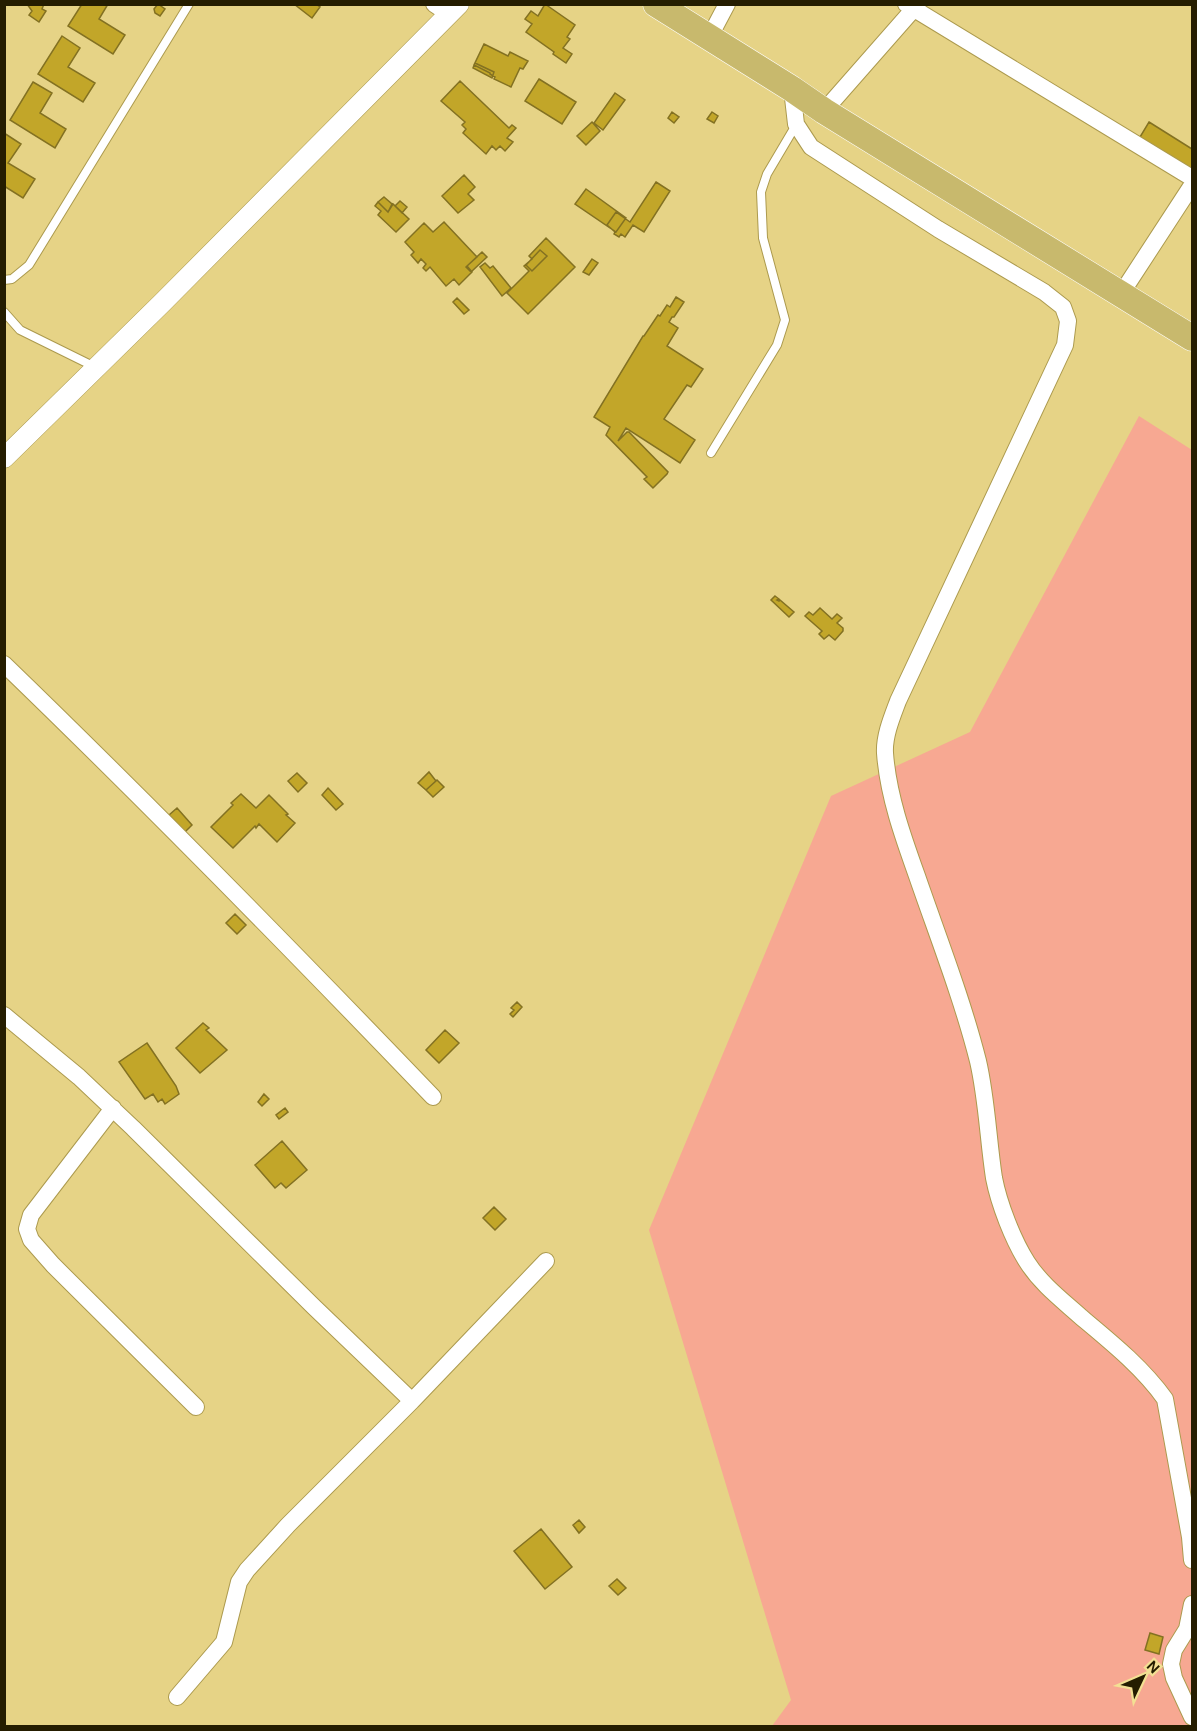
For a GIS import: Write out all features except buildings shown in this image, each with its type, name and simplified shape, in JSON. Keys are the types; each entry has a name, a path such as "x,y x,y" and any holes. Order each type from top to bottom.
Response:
{"main road":[{"path":"670,9 709,38 824,111 1192,338"}],"street":[{"path":"709,38 727,4"},
{"path":"824,111 913,6 1192,178"},
{"path":"4,458 96,368 447,8"},
{"path":"792,89 796,124 811,147 938,229 1044,292 1063,307 1068,321 1065,345 898,701 889,728 885,751 889,783 906,843 953,980 978,1062 988,1115 994,1179 1009,1224 1028,1263 1054,1293 1154,1383 1165,1399 1190,1537 1192,1560"},
{"path":"1121,294 1192,185"},
{"path":"4,664 119,776 433,1097"},
{"path":"4,1015 113,1108 314,1308 412,1401"},
{"path":"113,1108 31,1215 27,1229 32,1240 53,1265 196,1407"},
{"path":"177,1696 224,1642 239,1582 247,1570 288,1525 546,1262"},
{"path":"1192,1604 1187,1629 1174,1650 1171,1664 1174,1678 1192,1717"}],"lane":[{"path":"4,280 12,279 29,265 189,4"},
{"path":"711,453 777,345 785,320 763,238 761,192 767,174 796,124"},
{"path":"4,312 20,330 96,368"}],"shaded area":[{"path":"1139,416 1192,450 1192,1726 772,1726 791,1700 649,1230 831,796 970,732"}]}
